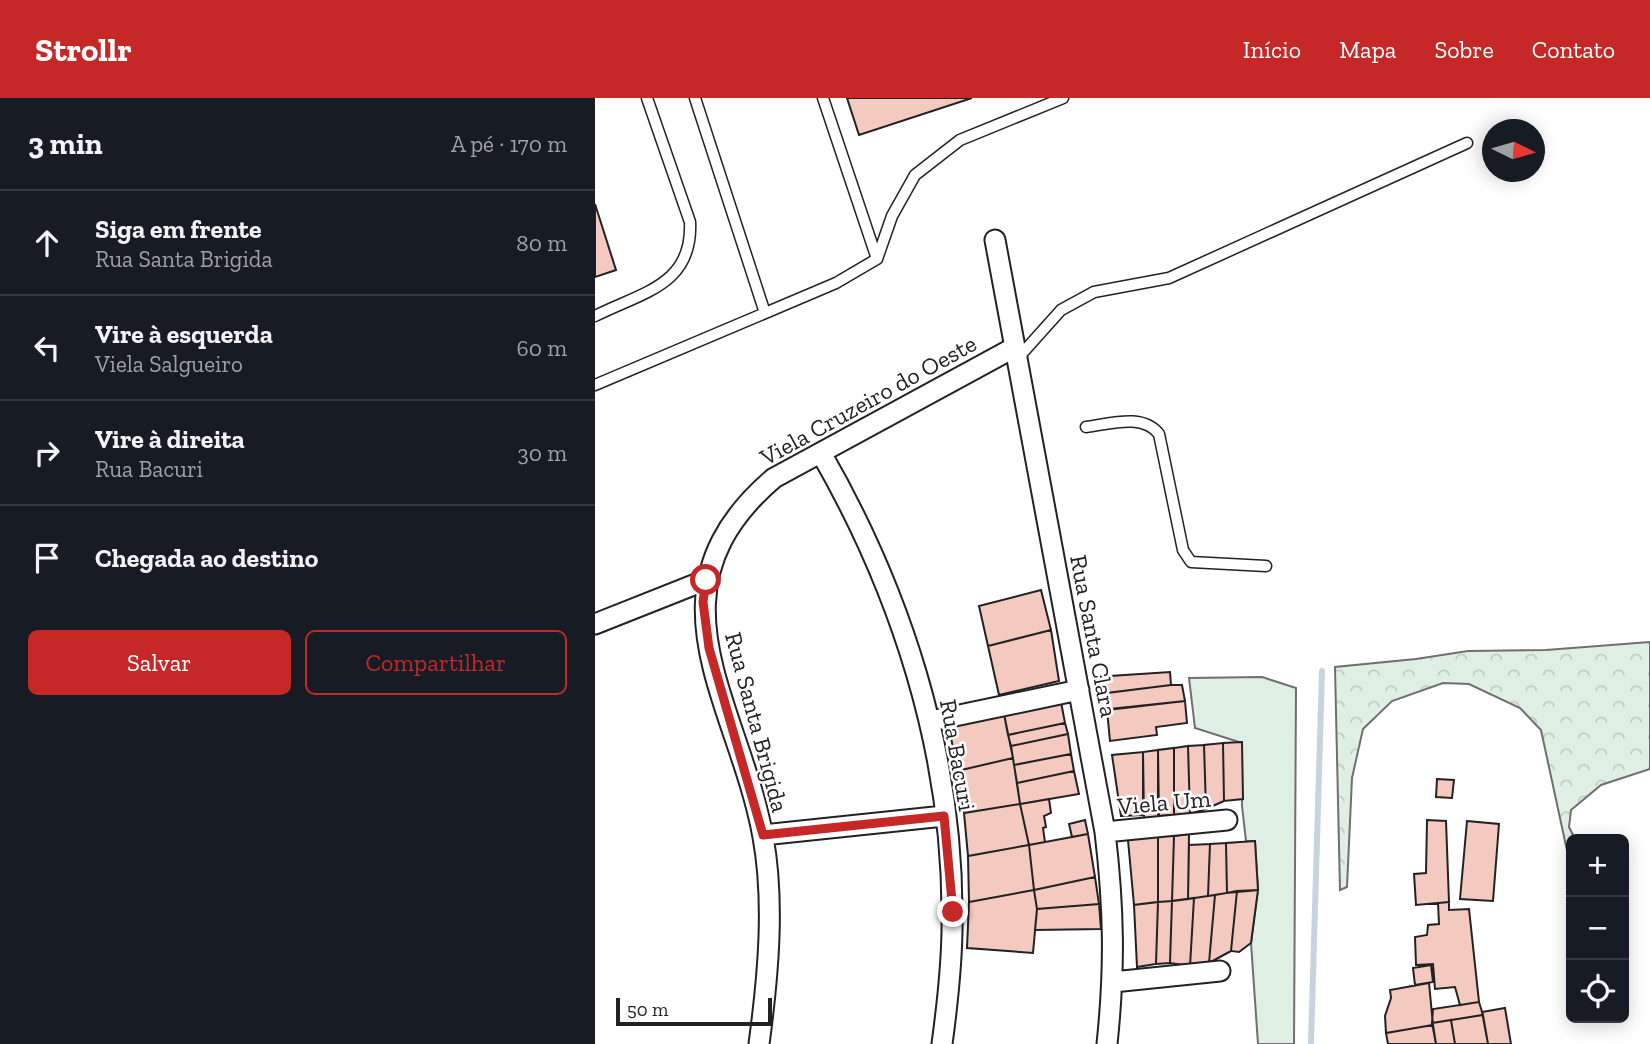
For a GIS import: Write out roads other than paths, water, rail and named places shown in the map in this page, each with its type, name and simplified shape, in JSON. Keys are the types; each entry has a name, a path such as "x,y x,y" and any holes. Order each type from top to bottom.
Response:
{"street":[{"name":"Rua Santa Clara","path":"995,240 1105,832 1114,908 1113,982 1107,1044"},
{"name":"Viela Cruzeiro do Oeste","path":"706,580 734,522 753,496 773,478 1016,353"},
{"name":"Rua Bacuri","path":"821,453 848,501 891,594 931,721 953,912 942,1044"},
{"path":"595,624 706,580"},
{"name":"Rua Santa Brigida","path":"706,580 703,602 709,648 763,835 768,886 767,956 759,1044"},
{"path":"931,721 1079,690"},
{"path":"763,835 944,816"},
{"name":"Viela Um","path":"1105,832 1227,820"},
{"path":"1113,982 1220,971"}],"lane":[{"path":"595,316 674,277 686,259 691,240 690,222 647,98"},
{"path":"695,98 765,313"},
{"path":"823,98 877,259"},
{"path":"595,385 836,283 877,259 892,216 915,175 960,140 1063,98"},
{"path":"1016,353 1061,310 1094,292 1169,278 1467,143"},
{"path":"1086,427 1137,421 1153,426 1159,434 1183,550 1191,562 1266,566"}],"waterway":[{"path":"1311,1044 1322,671"}]}
